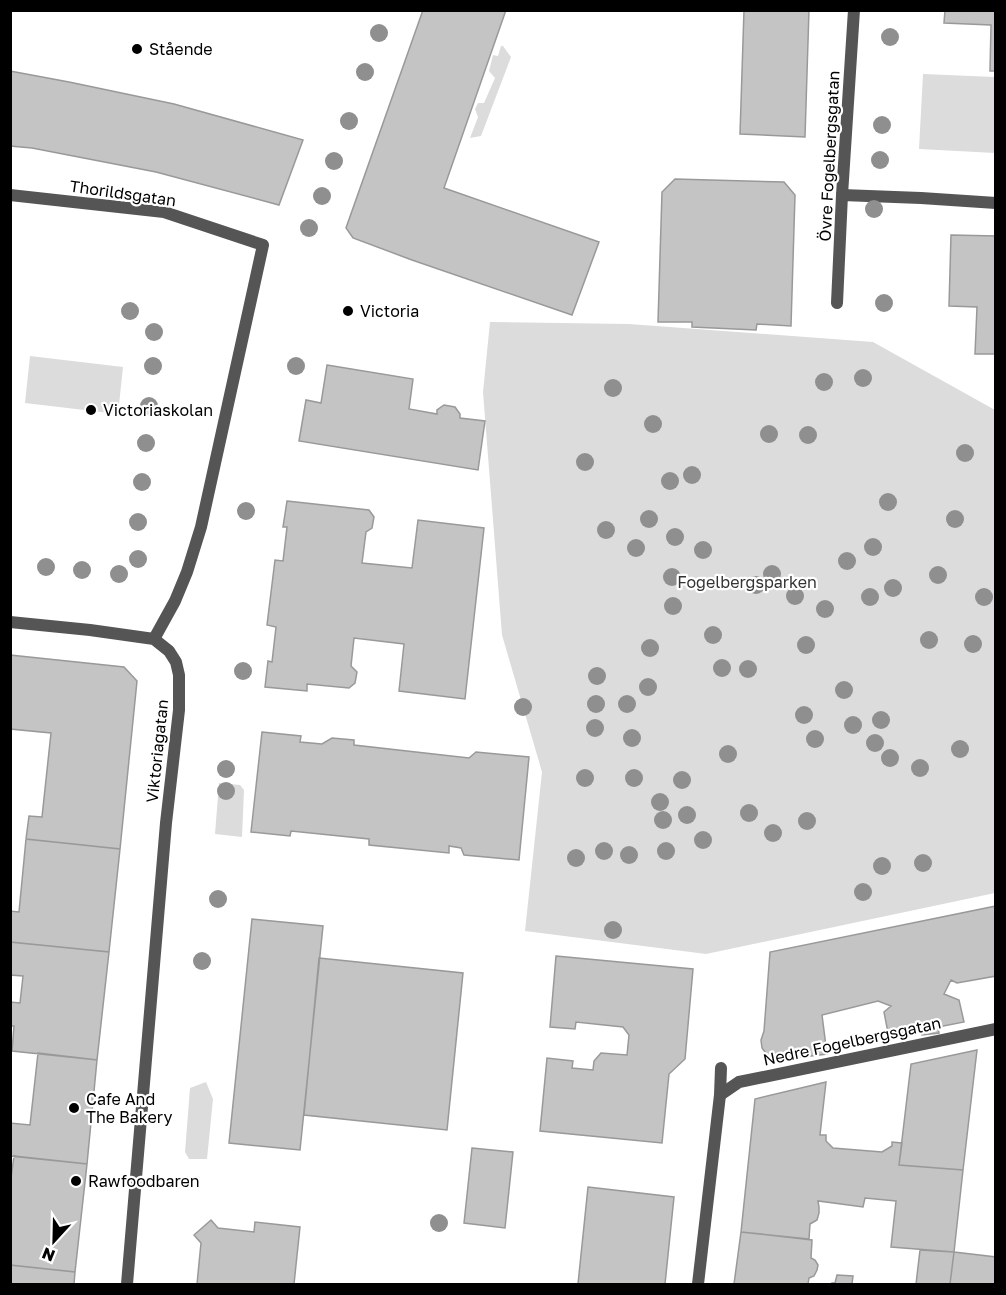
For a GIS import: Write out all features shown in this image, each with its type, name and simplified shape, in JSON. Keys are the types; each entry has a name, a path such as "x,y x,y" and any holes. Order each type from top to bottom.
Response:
{"street":[{"name":"Övre Fogelbergsgatan","path":"837,303 854,10"},
{"name":"Thorildsgatan","path":"10,195 164,212 263,244 201,528 175,601 154,639"},
{"path":"842,195 996,203"},
{"path":"10,622 154,639"},
{"name":"Viktoriagatan","path":"127,1284 166,823 179,710 179,675 176,662 169,651 154,639"},
{"name":"Nedre Fogelbergsgatan","path":"720,1095 739,1082 996,1029"},
{"path":"698,1284 720,1095 721,1068"}],"green space":[{"path":"501,46 511,57 481,136 470,138 478,117 475,109 478,103 484,103 495,78 489,71 493,55 498,56"},
{"path":"923,74 995,77 995,153 919,149"},
{"name":"Fogelbergsparken","path":"490,322 629,324 873,342 995,410 995,893 706,954 525,931 542,772 502,635 483,392"},
{"path":"30,356 123,367 118,414 25,403"},
{"path":"219,783 240,785 244,790 242,837 215,834"},
{"path":"206,1082 213,1099 207,1159 189,1159 185,1152 190,1088"}],"building":[{"path":"423,10 506,10 444,188 599,242 572,315 353,238 346,228"},
{"path":"744,10 809,10 805,137 740,134"},
{"path":"945,10 996,10 996,71 990,71 991,25 944,23"},
{"path":"10,71 174,104 303,140 279,205 156,172 32,148 10,146"},
{"path":"675,179 784,182 795,195 791,326 757,324 756,330 692,327 692,322 658,322 662,192"},
{"path":"951,235 996,236 996,354 975,354 977,307 949,306"},
{"path":"327,365 413,379 409,409 437,414 437,410 444,405 455,407 460,418 485,421 478,470 299,441 306,400 321,403"},
{"path":"287,501 369,510 374,517 372,528 366,532 362,563 412,568 418,520 484,528 465,699 399,691 404,644 354,638 351,666 357,672 355,683 349,688 307,684 307,691 265,687 268,661 272,662 276,627 267,625 275,560 283,561 287,527 283,527"},
{"path":"10,655 124,667 137,681 120,849 26,839 29,816 42,817 51,733 10,729"},
{"path":"262,732 301,736 300,742 322,744 332,738 354,740 354,745 469,758 476,752 529,757 519,860 464,855 461,848 449,846 449,853 369,845 369,839 291,831 290,836 251,832"},
{"path":"26,839 120,849 109,952 10,942 10,911 19,912"},
{"path":"996,906 996,976 957,983 951,980 944,994 959,1000 964,1022 938,1027 939,1033 922,1035 921,1030 889,1038 884,1012 891,1006 878,1001 822,1015 827,1054 774,1059 768,1056 762,1048 770,952"},
{"path":"252,919 323,926 300,1150 229,1143"},
{"path":"10,942 109,952 97,1060 12,1051 14,1026 10,1026 10,1002 20,1003 23,976 10,975"},
{"path":"556,956 693,969 685,1059 669,1074 662,1143 540,1131 547,1058 573,1061 572,1068 593,1070 594,1061 601,1053 627,1055 629,1035 623,1027 576,1022 575,1029 550,1027"},
{"path":"319,958 463,973 447,1130 304,1115"},
{"path":"977,1050 963,1170 899,1165 911,1064"},
{"path":"38,1053 97,1060 87,1164 10,1156 10,1123 30,1125"},
{"path":"826,1082 820,1135 826,1135 826,1141 833,1148 882,1152 892,1146 892,1142 902,1143 899,1165 963,1170 954,1252 891,1247 896,1201 865,1198 863,1207 818,1201 819,1213 817,1220 810,1224 809,1239 741,1232 755,1099"},
{"path":"472,1148 513,1152 505,1228 464,1223"},
{"path":"14,1156 87,1164 75,1272 10,1265 10,1185"},
{"path":"588,1187 674,1197 665,1284 578,1284"},
{"path":"211,1220 218,1228 254,1232 255,1222 300,1227 294,1284 197,1284 201,1243 194,1235"},
{"path":"741,1232 812,1240 811,1258 818,1265 814,1276 809,1278 808,1284 734,1284"},
{"path":"920,1250 954,1252 950,1284 916,1284"},
{"path":"954,1252 996,1257 996,1284 950,1284"},
{"path":"10,1265 75,1272 74,1284 10,1284"},
{"path":"837,1275 853,1276 852,1284 832,1284 835,1283"}],"place":[{"name":"Stående","path":"137,49"},
{"name":"Victoria","path":"348,311"},
{"name":"Victoriaskolan","path":"91,410"},
{"name":"Cafe And The Bakery","path":"74,1108"},
{"name":"Rawfoodbaren","path":"76,1181"}]}
